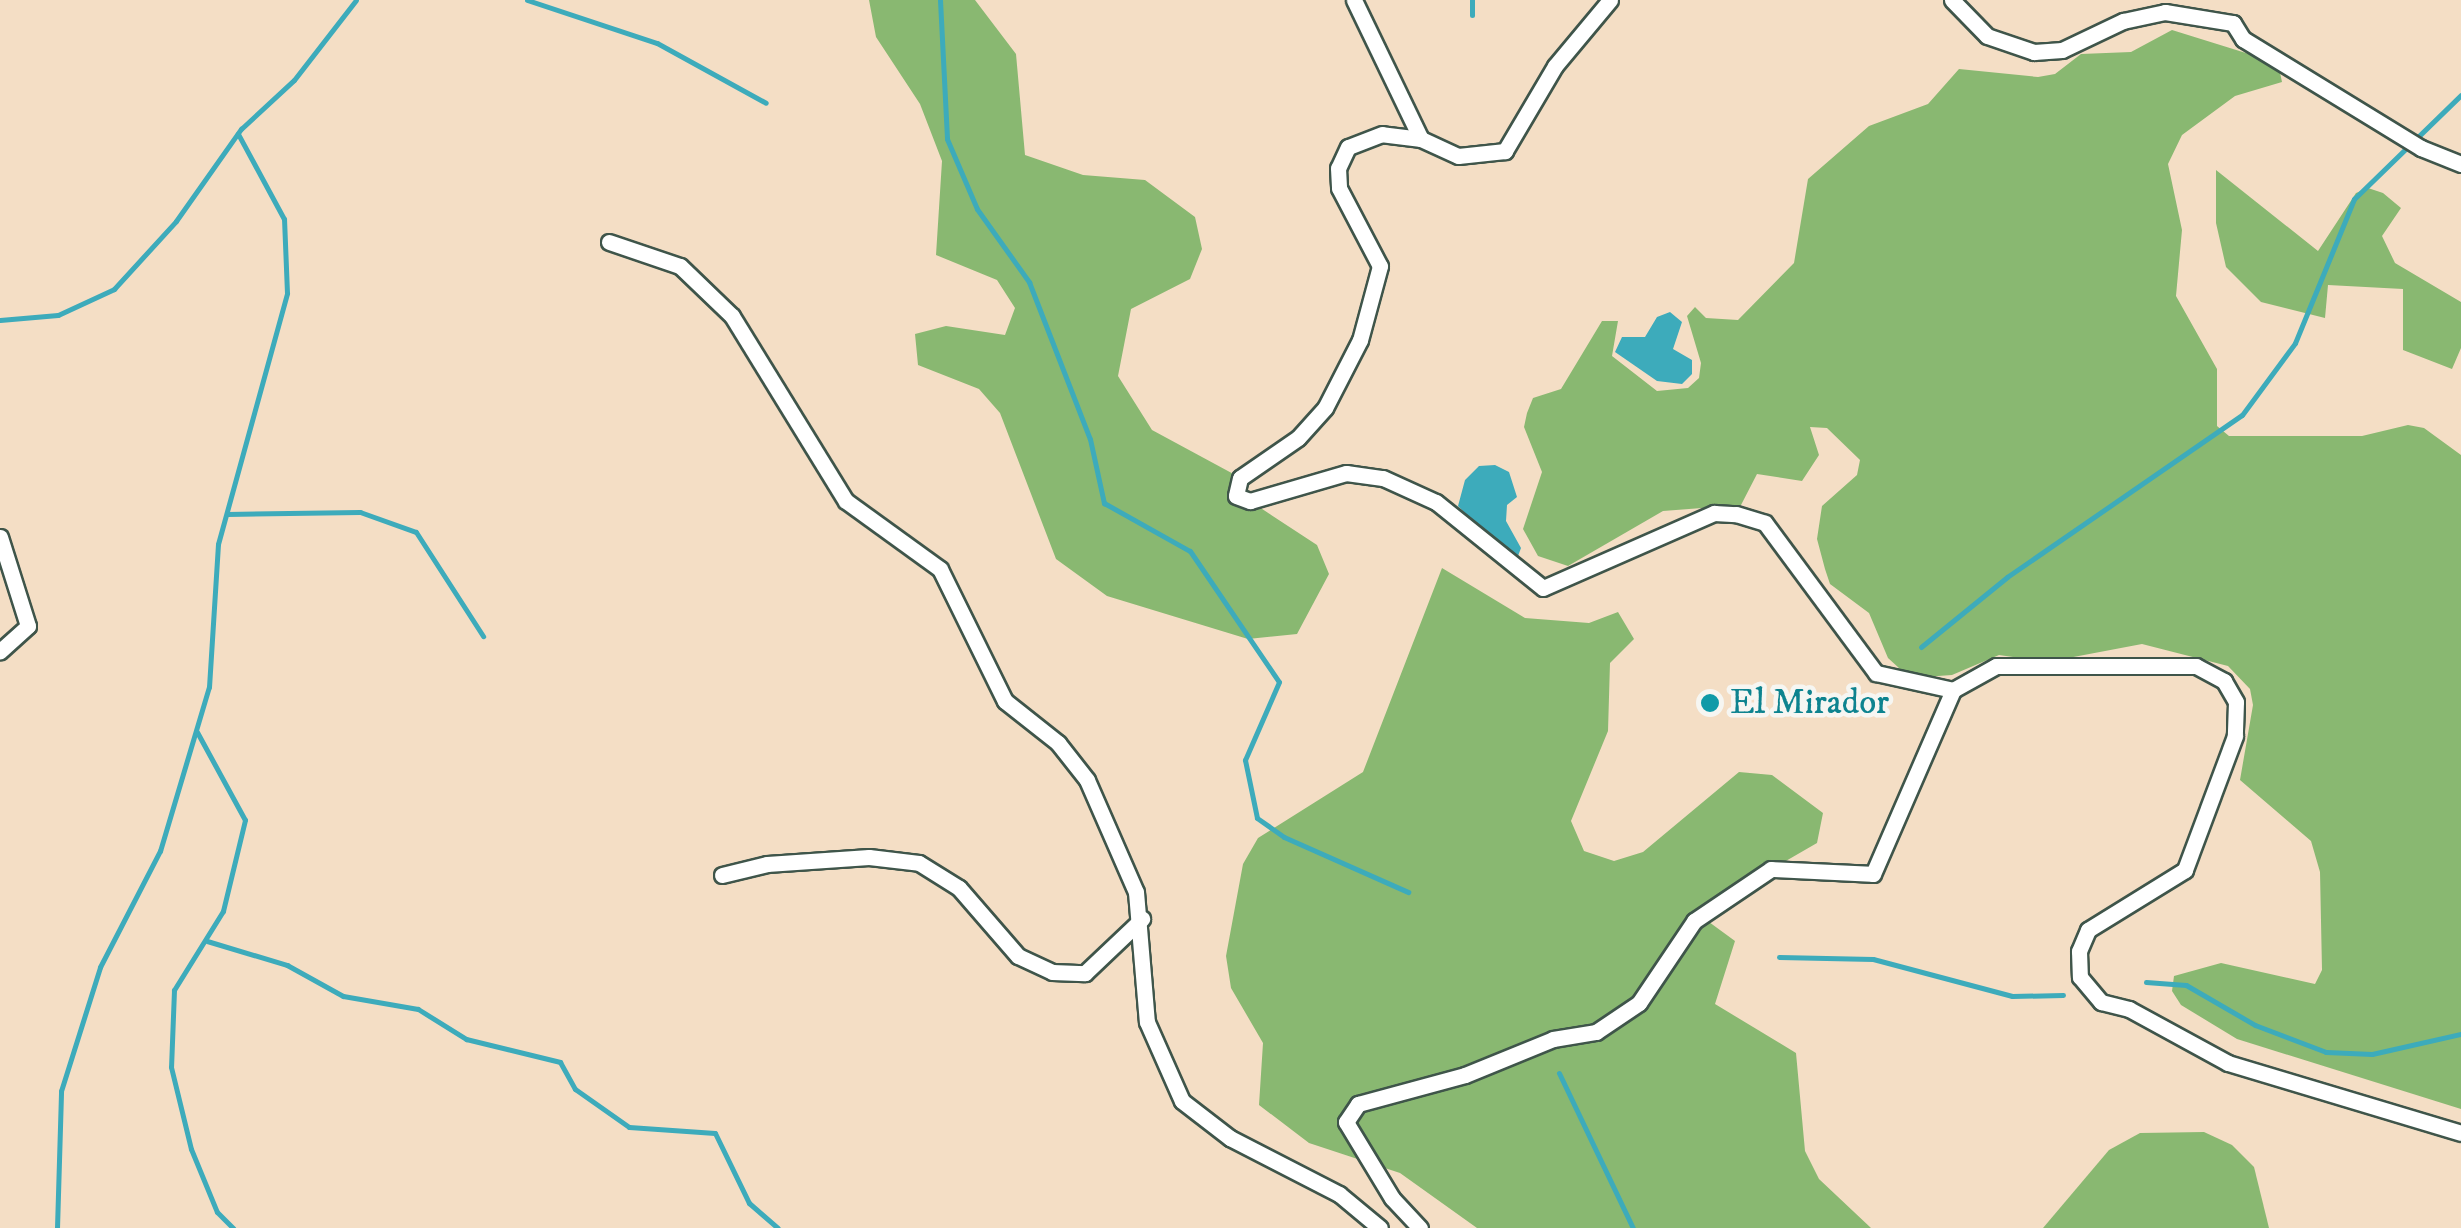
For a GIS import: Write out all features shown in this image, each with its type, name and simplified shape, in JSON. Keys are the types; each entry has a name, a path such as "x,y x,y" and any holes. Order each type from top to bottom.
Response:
{"street":[{"path":"1354,0 1421,139"},
{"path":"1610,0 1555,66 1505,151 1458,156 1421,139 1360,138 1340,160 1339,188 1380,266 1360,340 1325,408 1289,445 1240,478 1236,496 1250,501 1346,473 1383,478 1436,502 1544,588 1576,579 1702,518 1736,514 1765,523 1876,673 1954,690"},
{"path":"1952,0 1987,36 2034,52 2062,50 2123,22 2165,12 2233,23 2243,39 2422,148 2461,164"},
{"path":"609,242 680,266 732,316 846,502 940,570 1005,701 1058,743 1088,780 1116,840 1142,919 1147,1022 1182,1102 1203,1122 1339,1194 1376,1223 1392,1198"},
{"path":"0,537 28,626 0,652"},
{"path":"1420,1228 1392,1198 1346,1122 1358,1104 1464,1076 1553,1039 1596,1032 1639,1003 1694,921 1771,869 1874,874 1954,690 1996,666 2015,664 2196,666 2224,681 2239,719 2196,853 2165,886 2088,930 2079,950 2080,977 2101,1002 2146,1018 2228,1063 2461,1134"},
{"path":"722,875 869,857 919,863 959,888 1018,956 1052,972 1085,974 1142,919"}],"green space":[{"path":"869,0 975,0 1016,54 1025,155 1083,175 1145,180 1195,217 1202,249 1190,279 1131,309 1118,376 1152,430 1239,477 1235,488 1317,545 1329,574 1297,634 1248,639 1107,596 1056,559 1000,413 979,389 918,365 915,334 946,326 1005,335 1015,308 997,280 936,255 942,161 920,104 876,37"},
{"path":"2172,30 2278,63 2282,82 2235,96 2182,135 2168,164 2182,230 2176,296 2217,369 2217,426 2229,436 2362,436 2408,425 2424,428 2461,455 2461,1109 2237,1039 2181,1005 2172,991 2174,976 2221,963 2315,984 2322,970 2320,872 2311,841 2240,780 2253,705 2250,689 2228,666 2142,644 2047,662 1999,655 1952,675 1910,678 1888,658 1869,613 1830,584 1825,569 1817,539 1822,506 1857,475 1860,460 1827,428 1810,427 1819,455 1802,481 1757,474 1741,505 1663,511 1568,566 1538,556 1523,529 1542,472 1524,427 1527,413 1533,398 1561,389 1602,321 1618,321 1612,356 1657,391 1688,388 1699,378 1701,363 1687,316 1695,307 1706,318 1738,320 1794,263 1808,179 1869,126 1928,104 1959,69 2038,77 2055,74 2081,54 2131,52"},
{"path":"2216,170 2318,251 2356,193 2368,188 2383,193 2401,208 2382,236 2395,263 2461,302 2461,348 2452,369 2403,350 2403,289 2328,285 2325,318 2261,302 2226,267 2216,223"},
{"path":"1442,568 1525,618 1589,623 1618,612 1634,639 1610,663 1608,731 1571,821 1584,851 1614,861 1643,852 1739,772 1772,775 1823,813 1817,843 1730,893 1709,922 1735,941 1715,1004 1796,1053 1805,1151 1819,1179 1871,1228 1477,1228 1400,1173 1309,1143 1259,1105 1263,1043 1231,988 1226,956 1243,864 1258,838 1363,772"},
{"path":"2204,1132 2232,1145 2254,1167 2269,1228 2043,1228 2109,1150 2140,1133"}],"water":[{"path":"1670,312 1682,322 1673,349 1692,360 1692,374 1682,384 1657,381 1615,352 1622,337 1645,337 1657,317"},
{"path":"1495,465 1509,472 1517,497 1507,505 1506,521 1521,548 1515,564 1458,506 1465,480 1479,466"}],"waterway":[{"path":"0,320 58,315 114,289 176,221 241,129 294,80 356,0"},
{"path":"527,0 657,43 766,103"},
{"path":"940,0 947,139 977,209 1029,282 1090,439 1104,503 1190,551 1279,682 1245,760 1257,818 1284,837 1408,892"},
{"path":"1472,0 1472,15"},
{"path":"1921,647 2007,577 2242,415 2295,343 2354,199 2461,95"},
{"path":"57,1228 61,1091 100,967 160,851 209,687 218,544 287,293 284,219 238,134"},
{"path":"227,514 360,512 416,532 483,636"},
{"path":"197,732 245,820 223,911 174,990 171,1067 191,1149 217,1212 233,1228"},
{"path":"207,941 287,965 343,996 418,1009 466,1039 560,1062 575,1089 629,1127 715,1133 749,1203 778,1228"},
{"path":"1779,957 1873,959 2012,996 2063,995"},
{"path":"2146,982 2186,985 2255,1025 2326,1052 2372,1054 2461,1034"},
{"path":"1559,1073 1633,1228"}],"place":[{"name":"El Mirador","path":"1710,703"}]}
